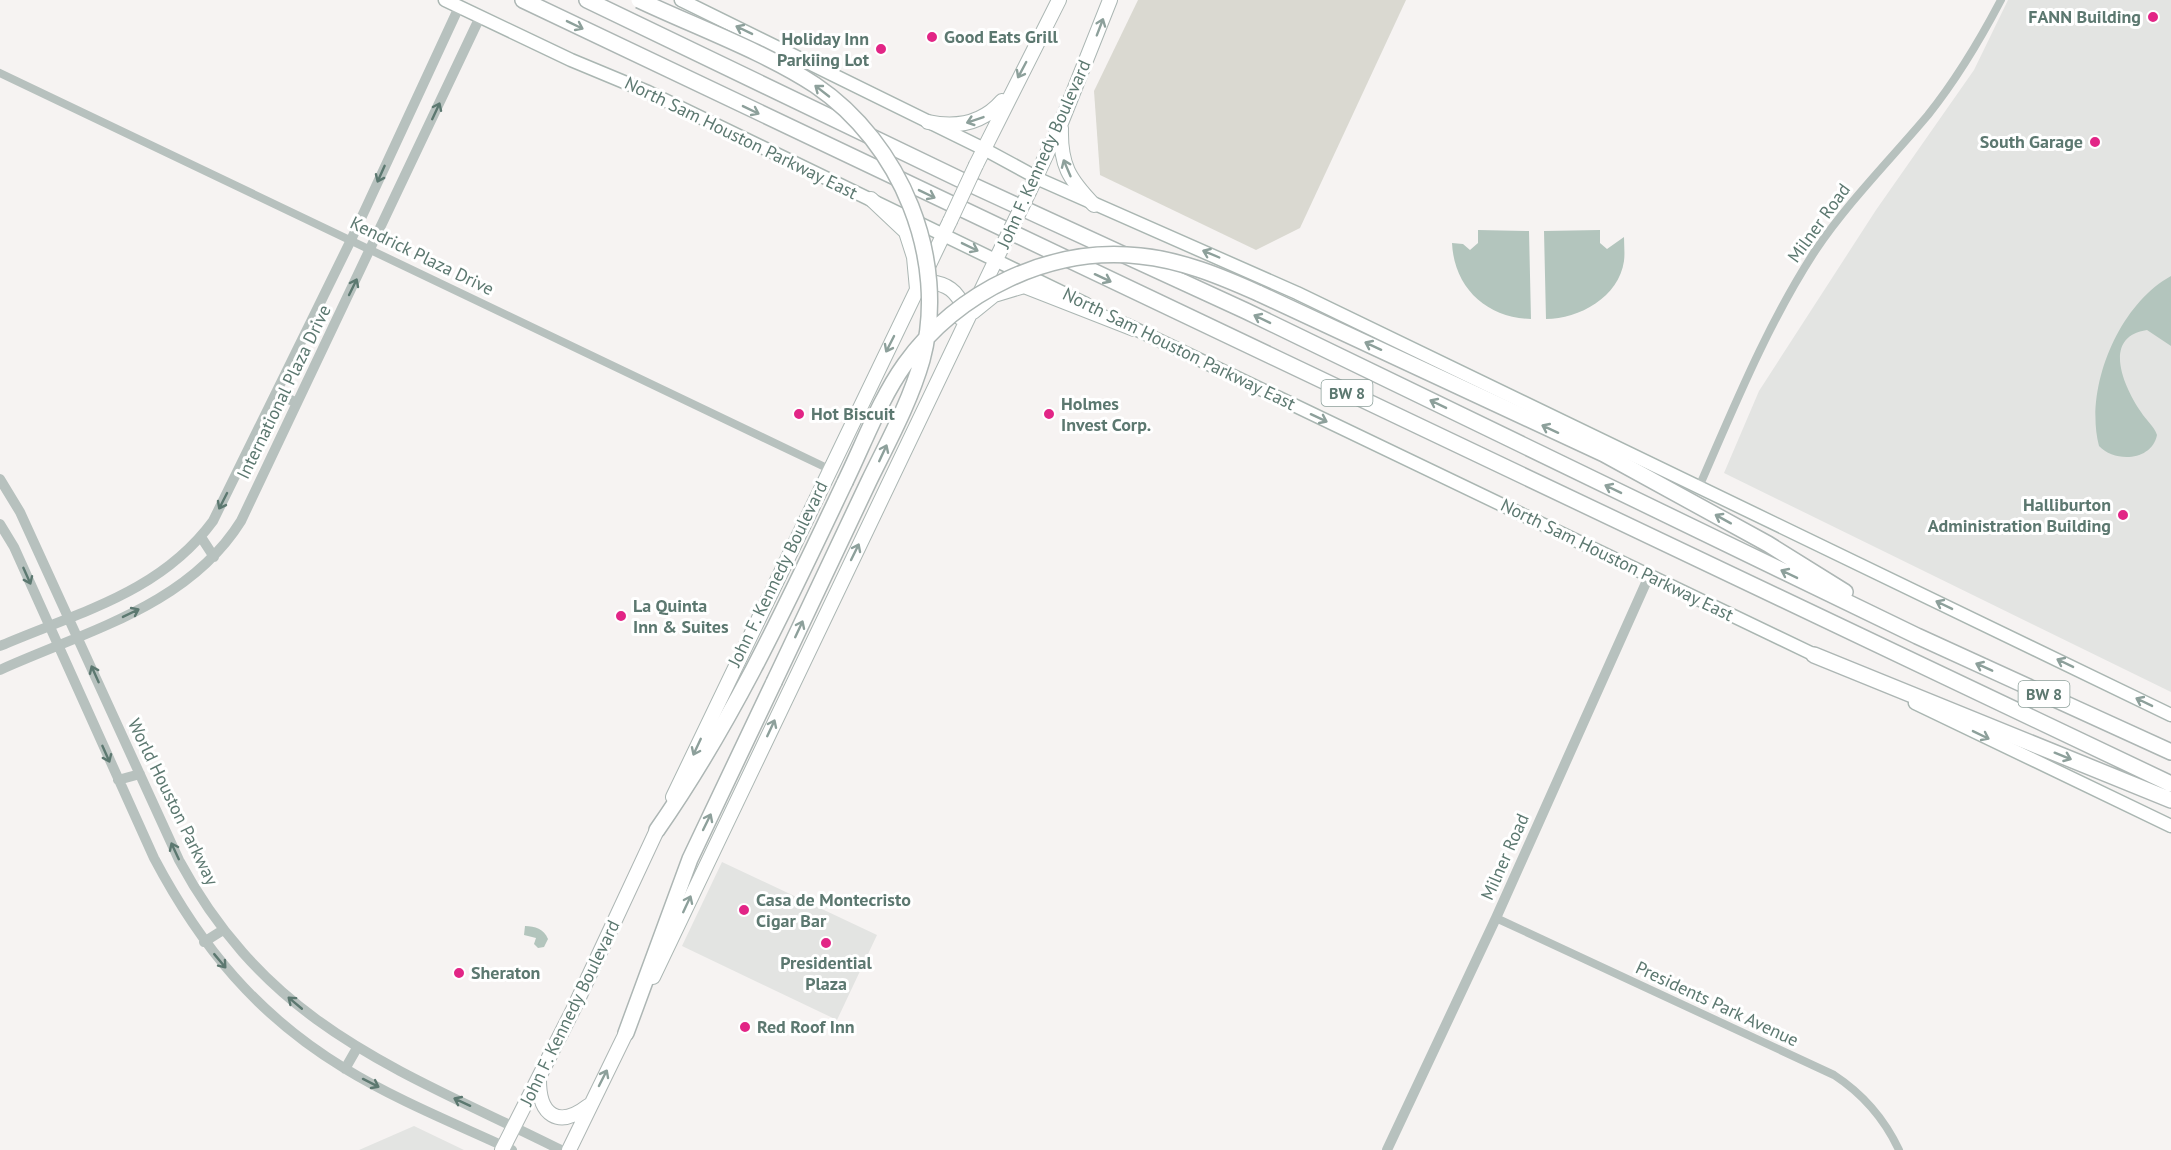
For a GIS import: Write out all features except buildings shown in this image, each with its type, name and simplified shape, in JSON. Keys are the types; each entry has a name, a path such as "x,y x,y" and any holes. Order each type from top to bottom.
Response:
{"highway":[{"name":"North Sam Houston Parkway East","path":"523,0 2171,784"},
{"name":"BW 8","path":"587,0 949,174 1256,317 1917,636 2171,752"},
{"path":"626,1033 690,859 899,419 922,359 929,308 922,237 908,198 886,157 858,122 814,85 774,63 639,0"},
{"path":"657,830 699,770 753,672 888,394 915,351 969,301 1014,275 1037,267 1080,258 1140,256 1193,268 1257,292 1604,454 1768,544 1917,636"},
{"path":"1814,655 2171,800"}],"main road":[{"name":"North Sam Houston Parkway East","path":"445,0 637,88 944,234 999,253 1134,328 2171,826"},
{"path":"681,0 984,149 1036,177 1095,205 1297,292 2171,715"},
{"name":"John F. Kennedy Boulevard","path":"506,1149 829,469 1011,91 1059,0"},
{"name":"John F. Kennedy Boulevard","path":"569,1150 1030,190 1061,123 1110,0"},
{"path":"928,122 945,125 978,120 991,113 1011,91"},
{"path":"1061,123 1064,163 1074,184 1095,205"},
{"path":"871,199 906,232 914,257 916,291 930,282 937,283 958,294 963,306 936,370 929,400"},
{"path":"968,318 994,296 1024,286 1134,328"},
{"path":"539,1078 541,1101 554,1116 562,1119 571,1117 590,1105"}],"street":[{"name":"Milner Road","path":"1699,488 1745,382 1785,302 1815,251 1929,112 1964,64 2001,0"},
{"name":"International Plaza Drive","path":"0,646 124,595 171,566 201,537 220,507 351,240 459,7"},
{"name":"International Plaza Drive","path":"0,670 59,647 154,602 189,579 214,557 241,521 480,17"},
{"name":"Kendrick Plaza Drive","path":"0,74 829,469"},
{"path":"276,393 297,403"},
{"name":"World Houston Parkway","path":"0,479 16,505 79,638 179,860 195,890 223,930 274,986 305,1012 357,1048 396,1071 561,1150"},
{"path":"0,524 14,547 118,780 176,901 204,942 243,988 267,1011 294,1034 345,1069 506,1149"},
{"path":"201,537 214,557"},
{"name":"Milner Road","path":"1388,1150 1496,918 1649,576"},
{"path":"118,780 140,774"},
{"name":"Presidents Park Avenue","path":"1496,918 1834,1076 1854,1088 1874,1108 1899,1150"},
{"path":"204,942 223,930"},
{"path":"345,1069 357,1048"}],"shaded area":[{"path":"1138,0 1406,0 1300,228 1256,250 1100,175 1094,91"},
{"path":"2008,0 2171,0 2171,692 1724,473 1759,391 1876,210 1974,70"},
{"path":"1478,230 1529,231 1531,319 1500,313 1476,298 1466,287 1454,259 1452,243 1463,244 1470,250 1478,243"},
{"path":"1600,230 1600,243 1607,249 1624,237 1624,261 1621,274 1606,295 1596,304 1571,315 1546,319 1544,231"},
{"path":"2171,276 2171,346 2147,330 2133,335 2124,342 2120,352 2120,364 2128,390 2157,435 2154,444 2141,454 2132,457 2114,455 2099,446 2096,399 2101,375 2121,328 2135,307 2152,289"},
{"path":"722,862 877,935 837,1020 682,946"},
{"path":"525,926 542,930 548,939 544,947 538,948 534,944 536,938 524,935"},
{"path":"414,1126 464,1150 359,1150"}],"place":[{"name":"FANN Building","path":"2153,17"},
{"name":"Good Eats Grill","path":"932,37"},
{"name":"Holiday Inn Parkiing Lot","path":"881,49"},
{"name":"South Garage","path":"2095,142"},
{"name":"Hot Biscuit","path":"799,414"},
{"name":"Holmes Invest Corp.","path":"1049,414"},
{"name":"Halliburton Administration Building","path":"2123,515"},
{"name":"La Quinta Inn & Suites","path":"621,616"},
{"name":"Casa de Montecristo Cigar Bar","path":"744,910"},
{"name":"Presidential Plaza","path":"826,943"},
{"name":"Sheraton","path":"459,973"},
{"name":"Red Roof Inn","path":"745,1027"}]}
